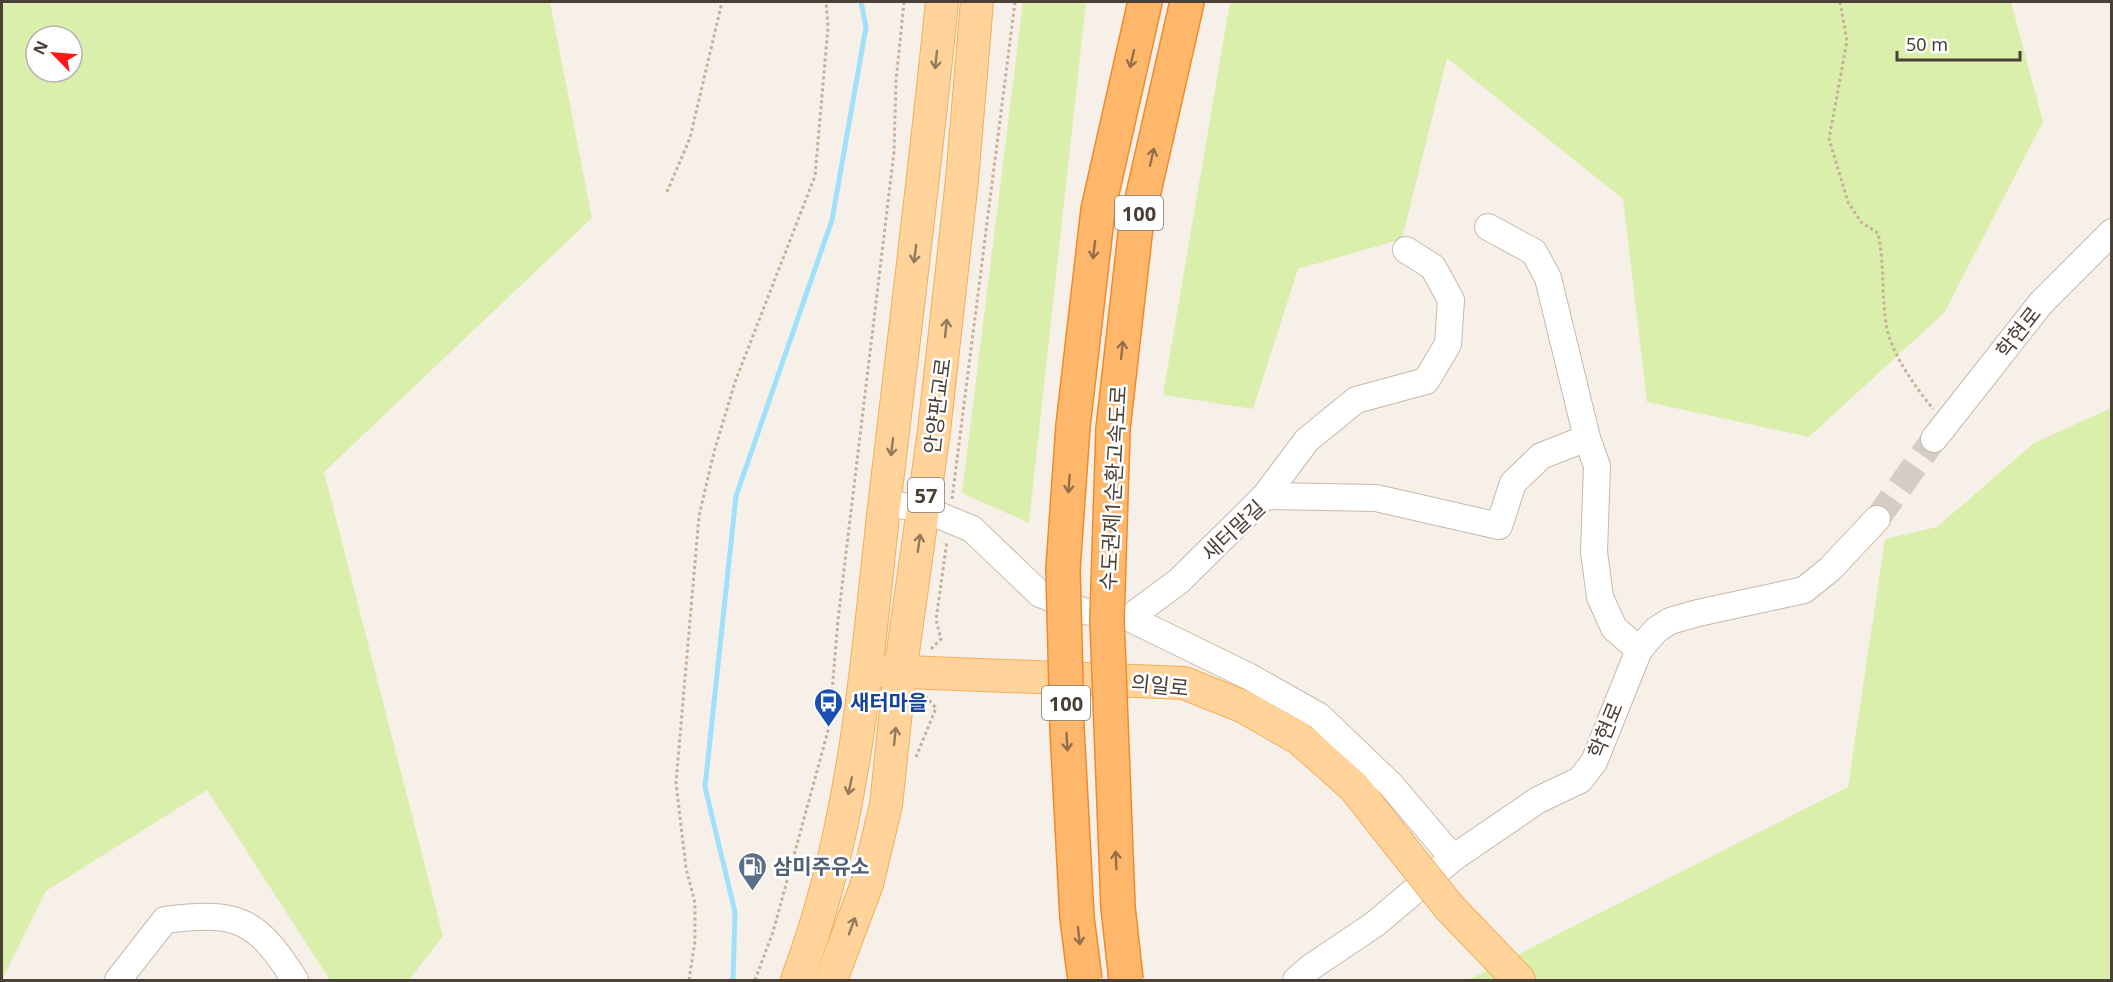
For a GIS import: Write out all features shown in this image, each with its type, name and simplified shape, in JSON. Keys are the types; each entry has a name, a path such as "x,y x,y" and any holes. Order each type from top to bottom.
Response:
{"highway":[{"name":"수도권제1순환고속도로","path":"1085,981 1077,918 1067,728 1064,591 1073,426 1098,210 1145,2"},
{"name":"수도권제1순환고속도로","path":"1126,981 1118,907 1107,620 1113,429 1136,226 1187,2"}],"main road":[{"name":"안양판교로","path":"796,981 831,875 856,755 925,177 942,2"},
{"name":"안양판교로","path":"831,981 867,884 886,805 900,673 924,509 962,180 977,2"},
{"name":"의일로","path":"866,670 1184,683 1244,707 1300,739 1354,787 1449,907"},
{"path":"1449,907 1491,981"},
{"path":"1449,907 1519,981"}],"street":[{"path":"1488,227 1534,252 1548,278 1587,438 1597,466 1594,552 1600,597 1614,628 1639,650"},
{"name":"학현로","path":"1939,432 2041,303 2112,232"},
{"path":"1265,496 1307,440 1356,400 1426,381 1448,344 1451,300 1433,267 1407,250"},
{"name":"새터말길","path":"1130,618 1179,581 1265,496 1376,498 1499,526 1513,483 1540,456 1587,438"},
{"path":"885,503 924,509 972,529 1040,594 1083,611 1130,618 1248,676 1319,717 1391,785 1453,858"},
{"name":"학현로","path":"1296,981 1311,967 1375,924 1453,858 1538,800 1580,780 1594,762 1639,650 1656,630 1670,621 1804,590 1830,569 1877,519"},
{"path":"118,981 165,920 203,915 237,919 273,946 295,981"}],"path":[{"path":"667,192 690,138 722,2"},
{"path":"689,981 695,941 695,903 686,868 676,783 699,516 714,452 735,382 815,176 828,27 826,2"},
{"path":"755,981 773,932 829,727 838,620 894,152 896,81 904,2"},
{"path":"1840,2 1847,41 1829,139 1834,161 1848,202 1861,222 1878,233 1888,330 1901,363 1939,432"}],"green space":[{"path":"2,2 550,2 592,218 324,472 443,936 409,980 330,980 207,790 46,891 2,980"},
{"path":"1023,2 1086,2 1029,523 962,493"},
{"path":"1230,2 2011,2 2043,122 1944,313 1809,437 1647,402 1623,199 1447,58 1402,239 1298,269 1253,409 1163,395"},
{"path":"2111,408 2111,980 1468,980 1848,787 1885,539 1937,527 2034,443"}],"waterway":[{"path":"733,980 735,912 705,787 736,496 832,220 866,27 861,2"}],"tunnel":[{"path":"1877,519 1934,439"}],"place":[{"name":"새터마을","path":"829,728"},
{"name":"삼미주유소","path":"752,892"}]}
